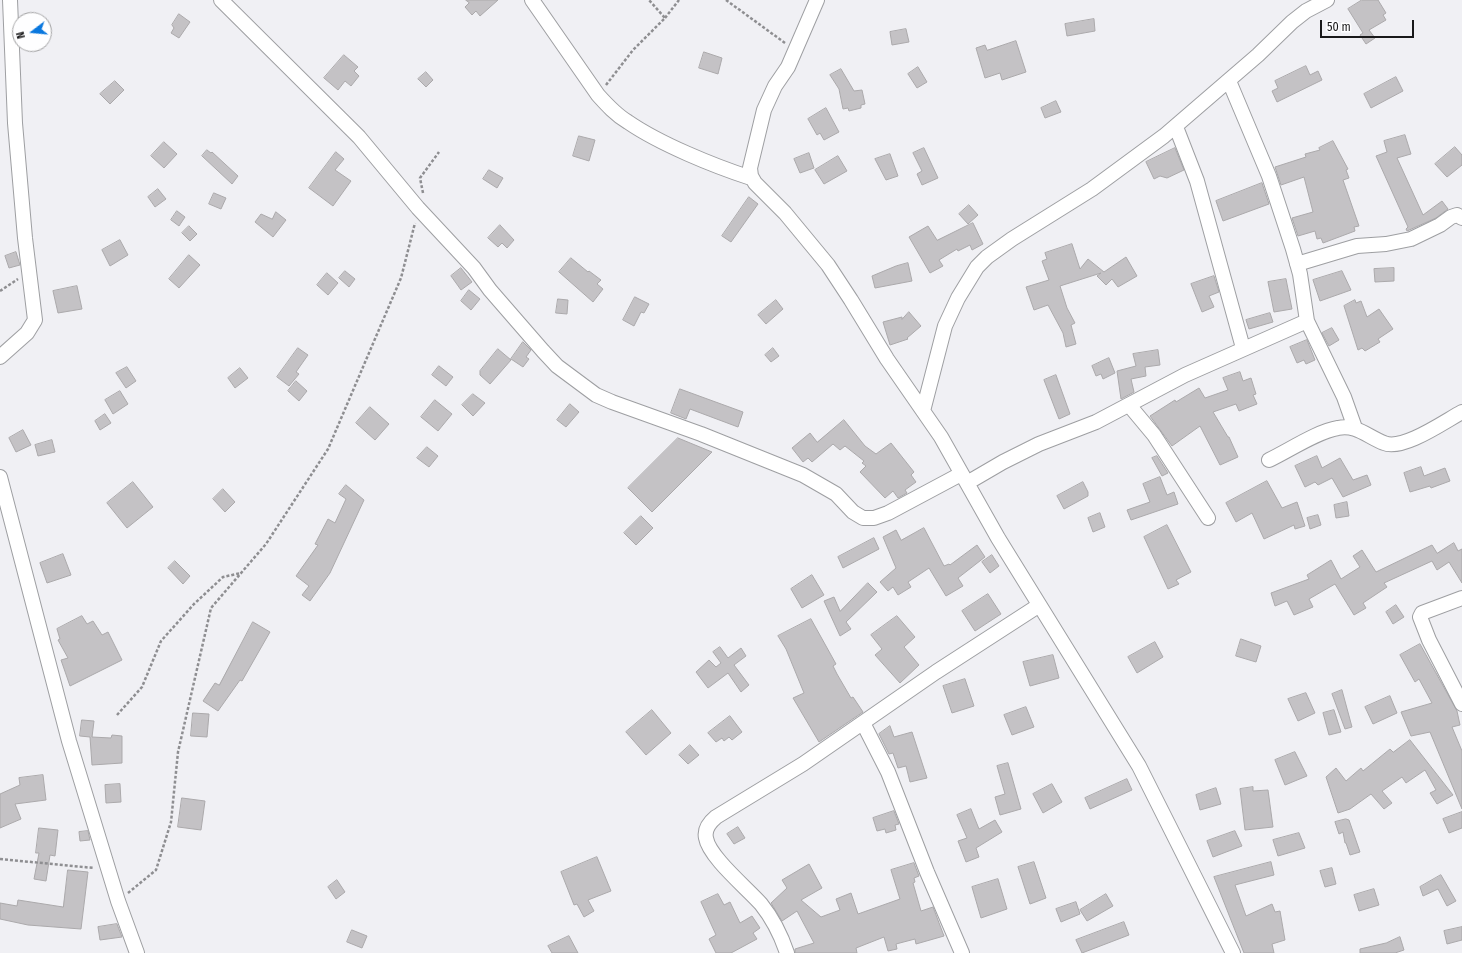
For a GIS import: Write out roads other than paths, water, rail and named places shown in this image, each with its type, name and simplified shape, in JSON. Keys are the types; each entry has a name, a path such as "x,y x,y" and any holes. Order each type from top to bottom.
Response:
{"street":[{"path":"0,357 27,333 35,320 24,238 15,123 10,0"},
{"path":"221,0 359,138 418,208 468,262 490,290 557,366 596,395 701,434 803,475 836,494 853,512 863,518 874,518 888,513 1039,444 1096,422 1185,375 1243,348 1307,321"},
{"path":"532,0 598,95 609,108 627,122 648,133 699,158 751,178 785,213 828,265 852,300 887,359 941,437 1038,606 1138,766 1233,953"},
{"path":"751,178 750,168 764,110 775,86 788,67 817,0"},
{"path":"923,411 945,326 958,298 977,267 987,257 1012,239 1092,189 1176,127 1292,22 1306,11 1327,0"},
{"path":"1228,81 1269,176 1297,264 1307,321 1344,397 1355,428"},
{"path":"1176,127 1197,182 1243,348"},
{"path":"1297,264 1357,246 1400,242 1418,236 1440,225 1451,217 1457,215 1462,218"},
{"path":"1129,405 1154,435 1208,518"},
{"path":"1269,460 1338,428 1355,428 1384,443 1391,444 1416,437 1462,412"},
{"path":"0,477 69,741 108,870 137,953"},
{"path":"1462,598 1422,613 1420,617 1429,640 1462,704"},
{"path":"787,953 778,930 771,919 760,904 734,877 710,847 706,838 708,826 716,817 803,764 936,672 1038,606"},
{"path":"863,723 888,772 927,872 962,953"}]}
